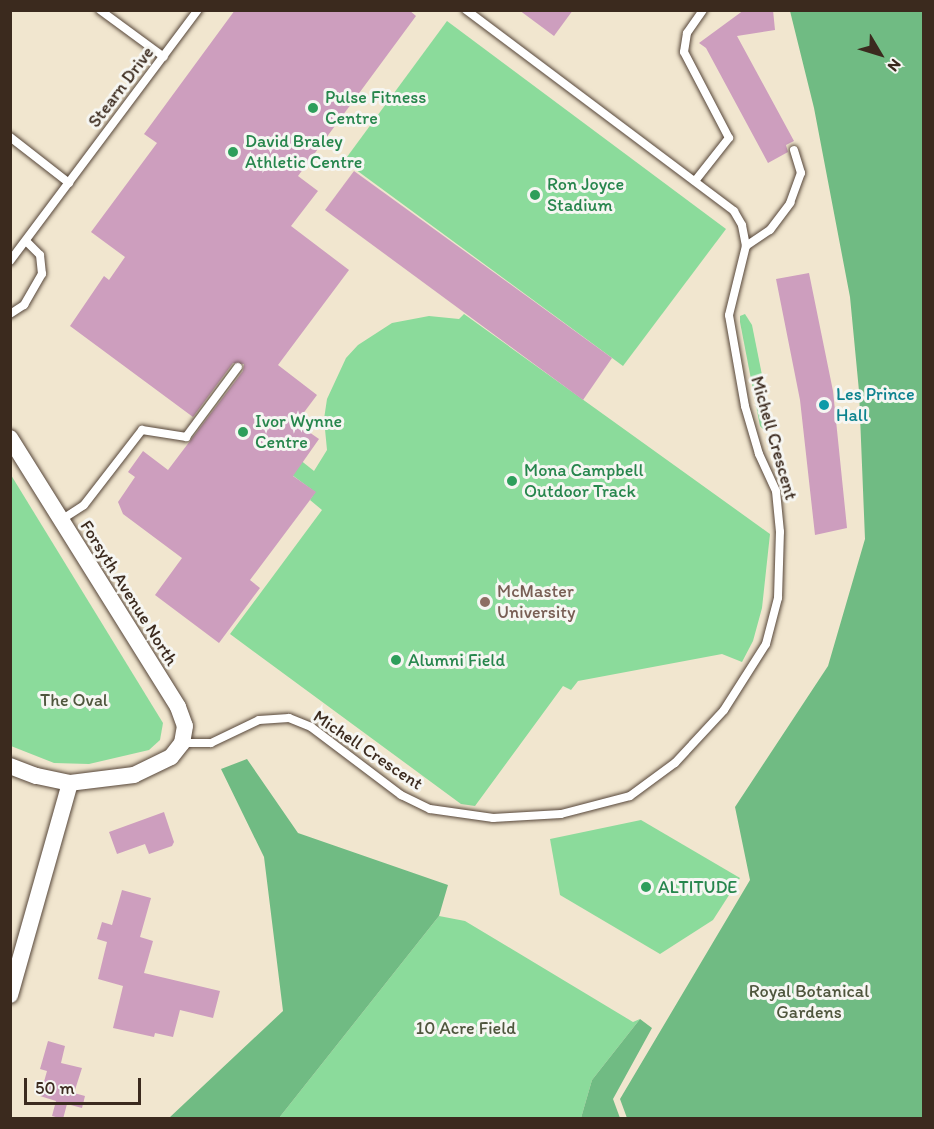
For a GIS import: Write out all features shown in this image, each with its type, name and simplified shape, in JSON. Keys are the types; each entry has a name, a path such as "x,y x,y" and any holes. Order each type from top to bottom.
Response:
{"street":[{"name":"Forsyth Avenue North","path":"10,438 178,707 185,726 182,743"},
{"path":"10,766 36,776 70,783 134,775 157,767 182,743"},
{"path":"10,995 70,783"}],"lane":[{"path":"100,10 164,57"},
{"name":"Stearn Drive","path":"10,261 198,10"},
{"path":"466,10 734,211 746,246 770,230 790,203 801,173 794,150"},
{"path":"695,181 729,138 684,52 687,33 703,10"},
{"path":"10,137 69,183"},
{"path":"10,314 24,305 42,274 39,255 26,241"},
{"name":"Michell Crescent","path":"182,743 211,744 259,720 290,718 311,727 401,795 430,809 465,817 543,816 603,806 630,796 675,764 724,710 766,644 779,586 776,491 759,454 745,406 729,315 746,246"},
{"path":"61,520 84,505 142,430 186,437 238,367"}],"green space":[{"name":"Royal Botanical Gardens","path":"790,11 923,11 923,1118 627,1118 620,1099 750,880 735,807 828,666 865,539 859,391 850,297 814,108"},
{"name":"Ron Joyce Stadium","path":"447,21 726,229 623,366 344,161"},
{"path":"464,314 770,534 762,608 753,641 742,662 722,654 578,681 571,690 563,686 475,806 461,804 230,634 322,510 310,500 315,492 284,469 294,455 314,471 327,450 324,419 327,399 346,358 358,345 392,323 429,316 459,319"},
{"path":"745,314 752,325 768,405 769,425 765,431 760,426 740,322 740,316"},
{"name":"The Oval","path":"11,475 163,723 160,740 149,750 89,764 54,763 11,746"},
{"path":"247,759 298,833 448,885 439,916 279,1118 169,1118 283,1011 264,857 221,769"},
{"name":"ALTITUDE","path":"641,820 740,878 713,920 660,954 560,895 550,839"},
{"name":"10 Acre Field","path":"439,916 465,921 633,1022 640,1019 592,1080 581,1118 279,1118"},
{"path":"640,1019 652,1028 613,1099 620,1118 581,1118 592,1080"}],"building":[{"path":"235,10 409,10 416,16 298,176 318,191 291,226 349,270 278,365 317,395 296,423 319,439 293,476 316,492 250,580 260,588 219,643 155,595 182,558 123,514 118,502 135,477 128,472 143,451 168,470 243,371 244,364 233,363 193,417 70,326 104,276 109,280 125,257 91,232 157,143 144,134"},
{"path":"519,10 573,10 554,36"},
{"path":"744,10 773,10 775,30 737,36 794,141 786,145 788,152 768,163 706,48 699,43"},
{"path":"354,171 612,358 583,400 325,210"},
{"name":"Les Prince Hall","path":"809,273 833,391 847,528 815,535 800,400 776,279"},
{"path":"164,812 174,842 172,846 149,854 145,844 117,854 109,832"},
{"path":"122,890 151,898 140,937 153,941 144,973 220,991 213,1018 180,1010 173,1037 155,1033 154,1037 113,1028 123,986 98,979 107,942 97,939 102,922 112,925"},
{"path":"48,1041 65,1046 61,1063 82,1068 74,1093 85,1096 82,1108 67,1104 63,1119 52,1116 56,1101 40,1096 47,1071 40,1069"}],"place":[{"name":"Pulse Fitness Centre","path":"313,108"},
{"name":"David Braley Athletic Centre","path":"233,152"},
{"name":"Ron Joyce Stadium","path":"535,195"},
{"name":"Les Prince Hall","path":"824,405"},
{"name":"Ivor Wynne Centre","path":"243,432"},
{"name":"Mona Campbell Outdoor Track","path":"512,481"},
{"name":"McMaster University","path":"485,602"},
{"name":"Alumni Field","path":"396,660"},
{"name":"ALTITUDE","path":"646,887"}]}
